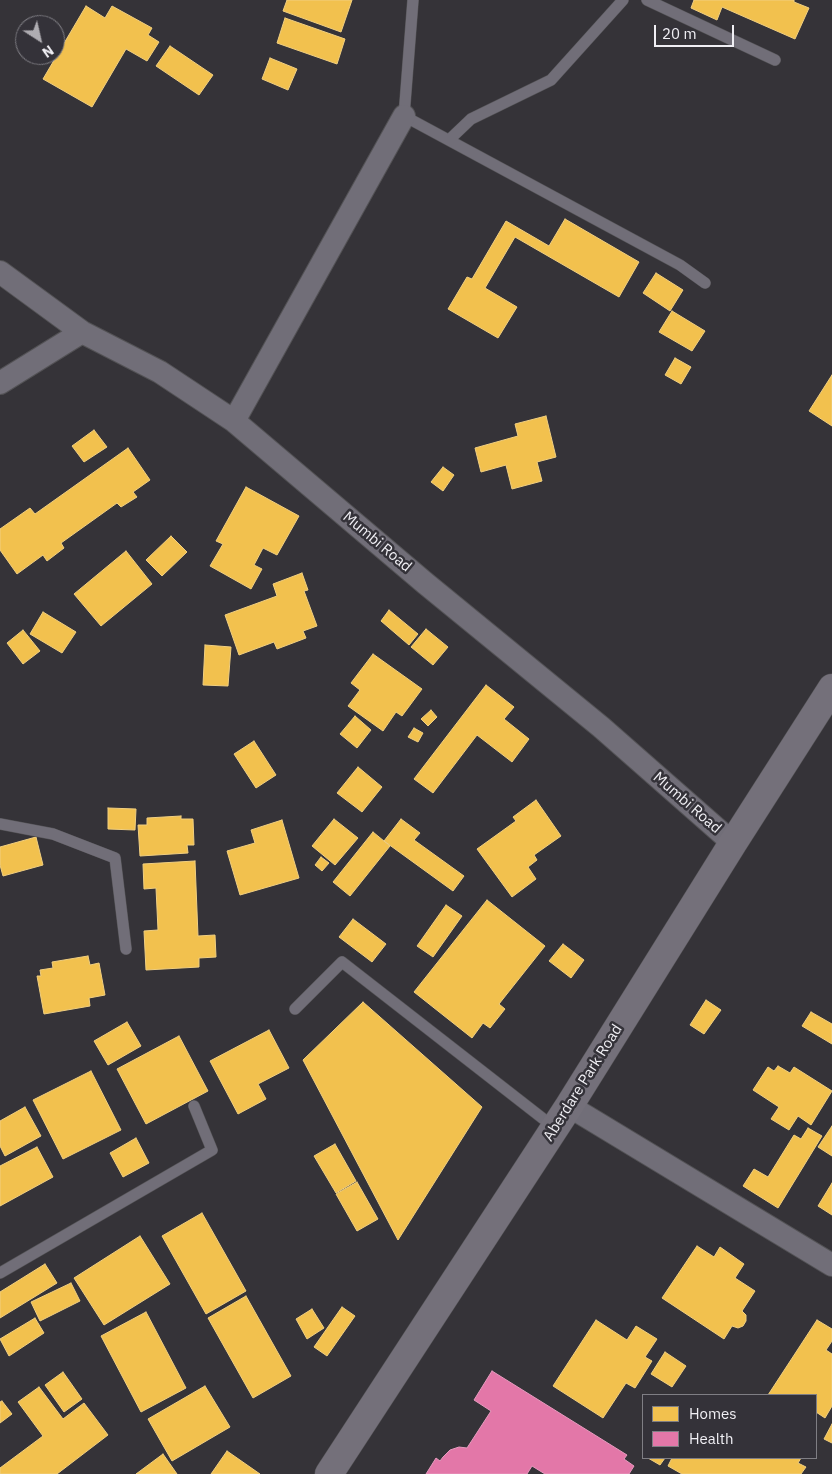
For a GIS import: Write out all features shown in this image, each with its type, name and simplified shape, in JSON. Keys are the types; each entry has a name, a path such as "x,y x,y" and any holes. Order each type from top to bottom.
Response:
{"street":[{"path":"234,421 404,116"},
{"name":"Mumbi Road","path":"0,272 82,332 160,372 234,421 418,577 601,727 733,843"},
{"path":"0,382 82,332"},
{"name":"Aberdare Park Road","path":"329,1474 562,1117 832,688"},
{"path":"562,1117 832,1265"}],"lane":[{"path":"413,0 404,116 680,265 705,283"},
{"path":"449,140 471,119 552,80 623,0"},
{"path":"647,0 776,60"},
{"path":"0,824 53,834 115,858 126,949"},
{"path":"295,1009 342,962 562,1117"},
{"path":"0,1273 212,1150 194,1106"}],"building: Homes":[{"path":"287,0 352,0 341,32 283,11"},
{"path":"694,0 794,0 794,2 809,8 795,39 722,7 717,20 691,8"},
{"path":"86,6 105,18 112,6 152,28 148,35 159,42 147,61 126,49 92,107 43,79 51,65 65,65 65,42"},
{"path":"285,18 345,39 337,64 277,43"},
{"path":"170,46 213,75 199,95 156,66"},
{"path":"270,58 297,69 288,90 262,79"},
{"path":"565,219 639,262 619,297 515,237 485,288 517,307 498,338 448,309 467,277 472,279 506,221 549,246"},
{"path":"656,273 683,290 670,311 643,293"},
{"path":"672,311 705,331 692,351 659,332"},
{"path":"675,358 691,367 681,384 665,375"},
{"path":"832,375 832,426 809,411"},
{"path":"546,416 556,457 537,462 542,481 512,489 506,465 481,472 475,448 518,436 515,424"},
{"path":"94,430 107,447 84,462 72,446"},
{"path":"128,448 150,480 133,492 137,497 121,507 117,503 61,543 64,548 47,561 43,555 17,574 0,550 0,529 30,508 35,514"},
{"path":"443,467 454,475 443,491 431,482"},
{"path":"246,487 299,516 277,555 263,548 254,565 262,569 251,589 210,566 223,544 216,541"},
{"path":"171,536 187,552 162,576 146,560"},
{"path":"126,551 152,584 101,626 74,594"},
{"path":"302,573 308,590 304,591 317,626 303,631 306,638 277,649 274,642 239,655 225,615 277,596 273,584"},
{"path":"389,610 418,634 409,645 381,621"},
{"path":"43,612 76,632 62,653 30,634"},
{"path":"426,629 448,647 433,665 411,647"},
{"path":"23,630 40,651 23,664 7,643"},
{"path":"205,645 231,647 228,686 203,685"},
{"path":"373,654 422,689 402,716 396,712 383,731 348,706 360,690 351,683"},
{"path":"486,685 514,707 504,719 529,739 512,762 477,735 433,793 414,779"},
{"path":"431,710 437,717 428,726 421,719"},
{"path":"355,716 371,730 357,748 340,734"},
{"path":"414,728 423,733 418,742 408,737"},
{"path":"254,741 276,775 256,788 234,754"},
{"path":"358,767 382,787 362,812 337,793"},
{"path":"536,800 561,836 534,855 537,860 528,867 536,879 512,897 477,849 516,821 513,817"},
{"path":"108,808 136,809 135,830 108,829"},
{"path":"181,816 181,819 193,819 194,845 187,845 188,853 140,856 138,825 147,825 147,818"},
{"path":"334,819 358,838 335,865 312,846"},
{"path":"401,819 420,833 414,840 464,876 453,891 384,841"},
{"path":"282,820 299,878 240,895 227,851 255,843 251,830"},
{"path":"373,832 390,846 350,896 333,882"},
{"path":"36,837 43,865 3,876 0,865 0,847"},
{"path":"321,857 329,863 322,871 315,865"},
{"path":"195,861 198,936 215,935 216,957 199,958 199,967 146,970 144,931 158,930 156,888 144,889 143,864"},
{"path":"487,900 545,946 499,1004 505,1009 490,1028 483,1023 472,1038 414,992"},
{"path":"446,905 462,916 433,957 417,946"},
{"path":"353,919 386,944 372,962 339,937"},
{"path":"563,944 584,960 571,978 549,961"},
{"path":"88,956 90,965 99,963 105,995 89,998 90,1006 44,1014 37,976 41,976 40,970 53,968 52,962"},
{"path":"706,1000 721,1010 704,1034 690,1025"},
{"path":"363,1002 482,1107 398,1240 303,1060"},
{"path":"811,1012 832,1024 832,1044 802,1026"},
{"path":"127,1022 141,1046 108,1065 94,1041"},
{"path":"269,1030 289,1068 258,1084 266,1099 238,1114 210,1061"},
{"path":"179,1036 208,1091 146,1124 117,1069"},
{"path":"778,1066 790,1073 794,1067 832,1091 811,1125 798,1116 789,1130 771,1119 779,1107 753,1090 768,1067 774,1071"},
{"path":"91,1071 121,1130 63,1159 33,1100"},
{"path":"25,1107 41,1136 5,1156 0,1146 0,1121"},
{"path":"832,1126 832,1156 818,1147"},
{"path":"808,1128 822,1136 778,1208 743,1186 754,1169 768,1177 794,1135 801,1139"},
{"path":"136,1138 149,1163 123,1177 110,1153"},
{"path":"335,1144 356,1181 336,1193 314,1156"},
{"path":"37,1147 53,1177 0,1206 0,1166"},
{"path":"357,1182 378,1219 357,1231 336,1194"},
{"path":"832,1183 832,1215 818,1206"},
{"path":"202,1213 246,1291 206,1314 162,1236"},
{"path":"140,1236 170,1284 104,1325 74,1278"},
{"path":"697,1246 714,1257 720,1247 744,1264 735,1278 755,1291 742,1311 746,1315 746,1321 743,1326 738,1328 732,1326 724,1339 662,1298"},
{"path":"45,1264 57,1283 0,1318 0,1292"},
{"path":"71,1283 80,1301 40,1321 31,1302"},
{"path":"246,1296 291,1376 253,1398 208,1318"},
{"path":"342,1307 355,1316 327,1356 314,1347"},
{"path":"312,1309 324,1328 307,1339 296,1319"},
{"path":"146,1312 186,1388 141,1412 101,1336"},
{"path":"35,1318 44,1333 9,1356 0,1339"},
{"path":"596,1320 627,1340 636,1326 657,1339 645,1357 652,1361 635,1388 626,1383 603,1418 553,1386"},
{"path":"817,1320 832,1329 832,1341 826,1350 832,1354 832,1406 825,1418 817,1413 817,1394 769,1394"},
{"path":"665,1352 686,1366 672,1387 651,1374"},
{"path":"63,1372 82,1399 64,1412 45,1385"},
{"path":"205,1386 230,1427 172,1461 148,1419"},
{"path":"39,1387 63,1419 84,1403 108,1435 57,1474 0,1474 0,1468 43,1436 18,1402"},
{"path":"2,1401 12,1414 0,1423 0,1402"},
{"path":"832,1424 832,1443 824,1439"},
{"path":"227,1451 260,1474 211,1474"},
{"path":"163,1454 177,1474 136,1474"},
{"path":"650,1459 664,1459 660,1465"},
{"path":"672,1459 800,1459 798,1463 806,1467 801,1474 682,1474 668,1466"}],"building: Health":[{"path":"492,1371 627,1455 624,1459 634,1466 629,1474 545,1474 532,1466 527,1474 426,1474 436,1458 440,1461 450,1450 459,1447 467,1448 491,1411 474,1400"}]}
